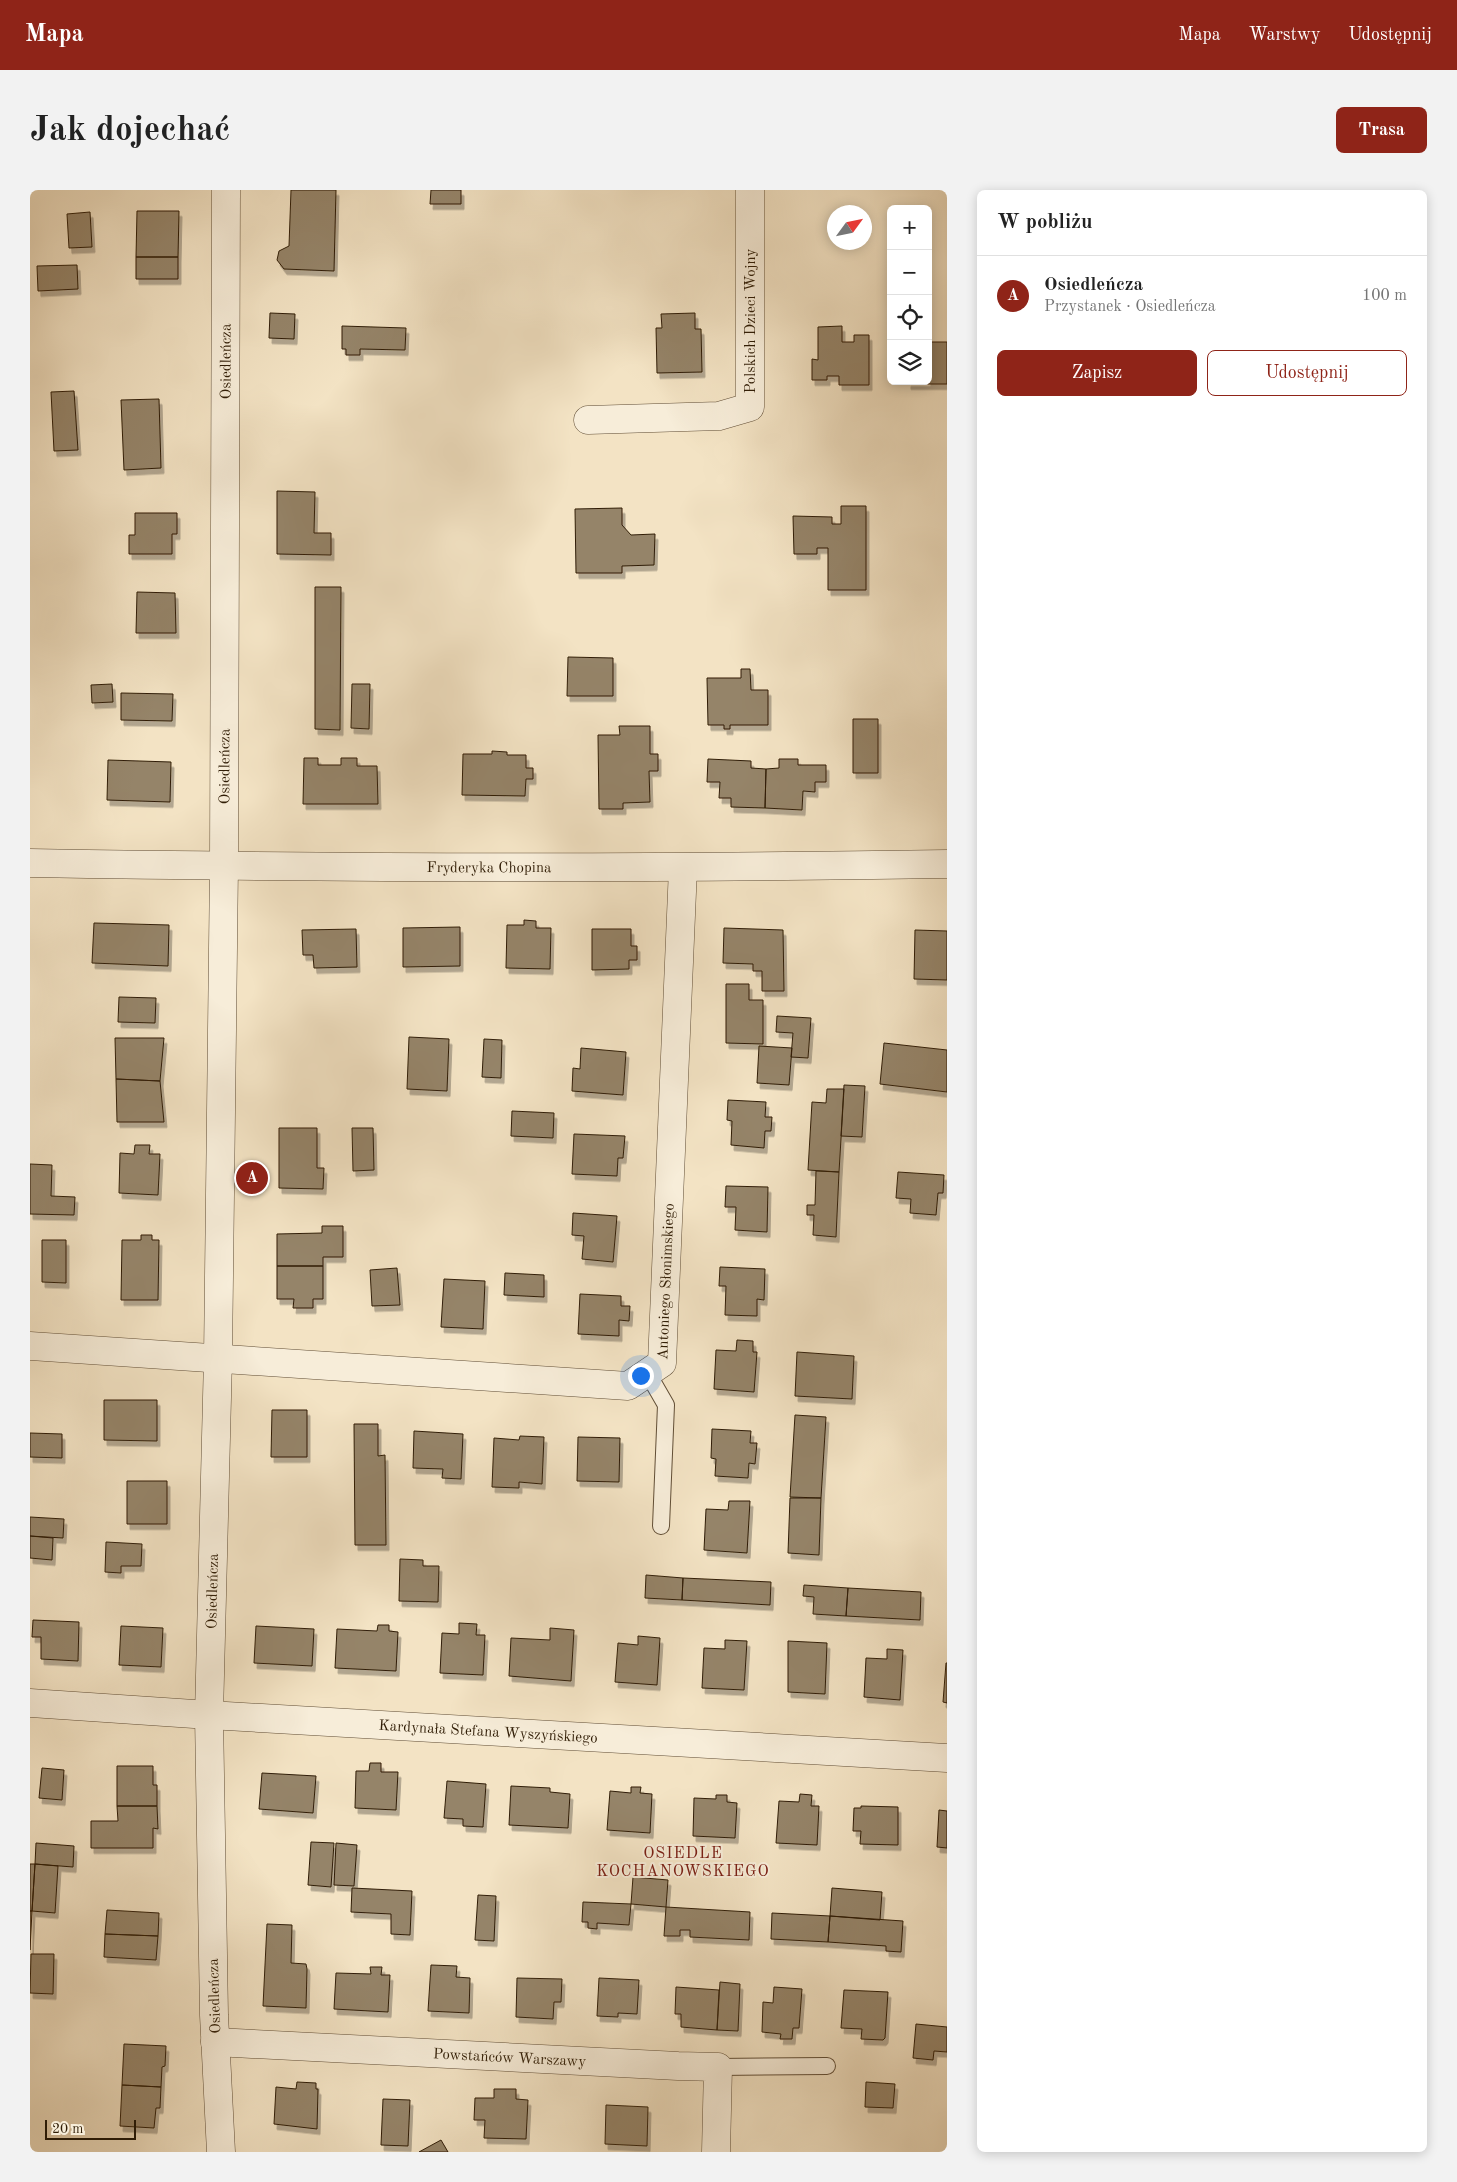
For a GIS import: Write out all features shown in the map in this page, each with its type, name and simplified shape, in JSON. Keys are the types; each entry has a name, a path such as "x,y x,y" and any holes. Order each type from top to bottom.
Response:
{"street":[{"name":"Osiedleńcza","path":"221,2152 215,2042 209,1715 218,1358 224,866 226,190"},
{"name":"Polskich Dzieci Wojny","path":"588,420 718,416 750,408 750,190"},
{"name":"Fryderyka Chopina","path":"30,863 224,866 683,868 947,864"},
{"name":"Antoniego Słonimskiego","path":"30,1346 628,1386 662,1363 683,868"},
{"name":"Kardynała Stefana Wyszyńskiego","path":"30,1703 947,1758"},
{"name":"Powstańców Warszawy","path":"215,2042 718,2067"},
{"path":"716,2152 718,2067"}],"lane":[{"path":"647,1372 666,1405 661,1526"},
{"path":"718,2067 827,2066"}],"building":[{"path":"291,190 336,190 334,271 284,269 277,260 279,251 289,246"},
{"path":"431,190 461,190 461,204 430,204"},
{"path":"137,211 179,211 178,257 136,257"},
{"path":"90,212 92,247 69,248 67,214"},
{"path":"136,257 178,257 178,279 136,279"},
{"path":"77,265 78,289 38,291 37,266"},
{"path":"270,313 295,314 294,339 269,338"},
{"path":"695,313 695,329 701,329 702,372 657,373 656,328 662,328 661,314"},
{"path":"342,326 406,328 405,350 360,349 360,355 346,355 346,349 342,349"},
{"path":"842,326 842,342 854,342 854,335 869,335 869,385 839,385 839,376 827,376 827,380 812,380 812,359 818,360 818,327"},
{"path":"932,342 947,342 947,384 932,384"},
{"path":"74,391 78,450 54,451 51,392"},
{"path":"159,399 161,468 124,470 121,400"},
{"path":"277,491 315,492 314,533 331,533 331,555 277,554"},
{"path":"841,506 866,506 866,590 828,590 828,548 817,548 817,554 794,554 793,516 832,517 832,524 841,524"},
{"path":"622,508 622,525 631,535 655,534 654,565 622,566 622,573 576,573 575,509"},
{"path":"135,513 177,513 177,534 172,534 172,554 129,554 129,535 135,535"},
{"path":"315,587 341,587 340,730 315,729"},
{"path":"137,592 175,593 176,633 136,633"},
{"path":"568,657 613,658 613,696 567,696"},
{"path":"741,669 750,669 751,690 768,690 768,725 730,725 730,729 724,729 724,725 708,725 707,678 741,678"},
{"path":"112,684 113,702 92,703 91,685"},
{"path":"352,684 370,684 369,729 351,728"},
{"path":"121,693 173,694 172,721 121,720"},
{"path":"853,719 878,719 878,773 853,773"},
{"path":"619,726 650,726 650,754 658,754 658,771 649,771 650,802 623,803 623,809 599,809 598,735 620,735"},
{"path":"492,751 507,752 507,755 526,755 526,768 533,768 533,779 526,779 525,796 462,795 463,754 492,754"},
{"path":"304,758 318,758 318,765 341,765 341,758 357,758 357,766 377,766 378,804 303,804"},
{"path":"708,759 751,761 751,768 766,769 765,808 731,807 731,798 719,798 720,782 707,782"},
{"path":"779,759 798,759 798,765 826,765 826,782 815,782 815,792 803,791 802,810 765,808 766,769 779,768"},
{"path":"108,760 171,762 170,802 107,800"},
{"path":"524,920 536,921 536,928 551,928 550,969 506,968 507,925 524,925"},
{"path":"94,923 169,925 168,966 92,963"},
{"path":"460,927 460,966 403,967 403,928"},
{"path":"724,928 783,930 784,991 762,991 762,971 753,971 753,964 723,963"},
{"path":"356,929 357,967 314,968 313,955 303,955 302,930"},
{"path":"592,929 631,929 631,946 637,946 637,960 629,960 629,969 592,970"},
{"path":"915,930 947,931 947,980 914,979"},
{"path":"726,984 749,984 749,1000 763,1000 763,1044 726,1043"},
{"path":"119,997 156,998 155,1023 118,1022"},
{"path":"777,1016 811,1018 808,1058 791,1057 793,1033 776,1032"},
{"path":"409,1037 449,1039 447,1091 407,1089"},
{"path":"115,1038 164,1038 160,1081 116,1079"},
{"path":"484,1039 502,1040 501,1078 482,1077"},
{"path":"884,1043 947,1050 947,1092 880,1084"},
{"path":"759,1046 792,1048 789,1085 757,1083"},
{"path":"581,1048 626,1052 623,1095 572,1091 573,1068 580,1069"},
{"path":"116,1079 160,1081 164,1122 117,1122"},
{"path":"844,1085 865,1086 862,1137 841,1136"},
{"path":"827,1089 844,1089 839,1172 808,1170 812,1102 826,1103"},
{"path":"728,1100 766,1102 765,1117 772,1117 771,1131 765,1131 764,1148 731,1145 732,1121 727,1120"},
{"path":"512,1111 554,1113 553,1138 511,1136"},
{"path":"279,1128 317,1128 317,1168 324,1168 323,1189 279,1188"},
{"path":"352,1128 373,1128 374,1170 353,1171"},
{"path":"574,1134 625,1136 623,1158 618,1158 617,1176 572,1174"},
{"path":"135,1145 150,1145 149,1154 160,1154 158,1195 119,1193 120,1153 134,1154"},
{"path":"30,1164 52,1165 51,1196 75,1197 74,1215 30,1214"},
{"path":"816,1171 839,1172 836,1237 813,1235 814,1215 807,1215 807,1205 815,1205"},
{"path":"898,1172 944,1175 943,1193 938,1193 936,1215 910,1213 911,1199 896,1198"},
{"path":"726,1186 768,1187 767,1232 735,1230 736,1207 725,1207"},
{"path":"573,1213 617,1216 613,1262 582,1259 584,1236 572,1235"},
{"path":"322,1226 343,1226 343,1257 323,1257 323,1266 277,1266 277,1234 322,1233"},
{"path":"141,1235 152,1235 152,1240 159,1240 158,1300 121,1300 122,1240 141,1240"},
{"path":"42,1240 66,1240 66,1283 42,1282"},
{"path":"277,1266 323,1266 323,1299 313,1299 313,1308 293,1308 294,1299 277,1299"},
{"path":"720,1267 765,1269 764,1300 757,1299 757,1316 725,1315 726,1286 719,1286"},
{"path":"397,1268 400,1305 372,1306 370,1270"},
{"path":"505,1273 544,1275 544,1297 504,1295"},
{"path":"444,1279 485,1281 483,1329 441,1327"},
{"path":"580,1294 621,1296 621,1306 630,1306 629,1321 619,1320 619,1336 578,1334"},
{"path":"737,1340 753,1341 753,1352 757,1352 754,1392 714,1389 716,1350 736,1351"},
{"path":"797,1352 854,1356 852,1399 795,1396"},
{"path":"104,1400 157,1400 157,1441 104,1440"},
{"path":"272,1410 307,1410 307,1457 271,1457"},
{"path":"795,1415 826,1417 821,1498 790,1497"},
{"path":"354,1424 378,1424 378,1456 385,1455 386,1545 355,1545"},
{"path":"712,1429 751,1431 750,1443 757,1443 755,1464 749,1463 748,1478 715,1476 716,1459 711,1458"},
{"path":"414,1431 463,1434 461,1479 442,1478 443,1469 413,1468"},
{"path":"30,1433 62,1434 62,1458 30,1457"},
{"path":"520,1436 544,1437 542,1484 519,1482 519,1488 492,1487 494,1438 519,1440"},
{"path":"578,1437 620,1438 619,1482 577,1481"},
{"path":"127,1481 167,1481 167,1524 127,1524"},
{"path":"790,1498 821,1498 819,1555 788,1553"},
{"path":"729,1501 750,1501 747,1553 704,1550 706,1509 728,1510"},
{"path":"30,1517 64,1519 63,1538 30,1536"},
{"path":"30,1536 53,1538 52,1560 30,1558"},
{"path":"106,1542 142,1544 141,1566 121,1566 121,1573 105,1572"},
{"path":"400,1559 423,1560 423,1566 439,1566 438,1602 399,1601"},
{"path":"646,1575 683,1578 682,1600 645,1598"},
{"path":"683,1578 771,1582 770,1605 682,1600"},
{"path":"804,1585 848,1588 846,1616 813,1614 814,1597 803,1596"},
{"path":"848,1588 921,1592 920,1620 846,1616"},
{"path":"33,1620 79,1622 78,1661 41,1659 41,1637 32,1637"},
{"path":"459,1623 477,1624 476,1635 485,1635 483,1675 440,1673 442,1633 459,1634"},
{"path":"378,1625 389,1625 389,1631 398,1632 396,1671 335,1668 337,1629 377,1631"},
{"path":"121,1626 163,1628 161,1667 119,1665"},
{"path":"256,1626 314,1629 312,1666 254,1663"},
{"path":"550,1628 574,1630 571,1681 509,1676 511,1638 550,1640"},
{"path":"638,1636 660,1638 657,1685 615,1682 618,1643 638,1645"},
{"path":"725,1640 747,1641 744,1690 702,1688 704,1648 725,1649"},
{"path":"788,1641 827,1643 825,1694 788,1692"},
{"path":"887,1649 903,1650 900,1700 864,1697 866,1658 887,1659"},
{"path":"947,1663 947,1703 943,1702"},
{"path":"370,1763 381,1763 381,1772 398,1772 396,1810 355,1808 356,1771 369,1771"},
{"path":"117,1766 153,1766 153,1785 157,1785 157,1806 117,1806"},
{"path":"42,1768 64,1770 62,1800 39,1798"},
{"path":"262,1773 316,1776 313,1813 259,1809"},
{"path":"447,1781 486,1784 483,1827 463,1826 463,1819 444,1818"},
{"path":"511,1786 550,1788 550,1792 570,1794 568,1828 509,1825"},
{"path":"631,1787 641,1787 640,1793 652,1794 650,1833 607,1830 610,1791 631,1793"},
{"path":"800,1794 812,1795 811,1806 819,1806 817,1845 776,1843 779,1801 799,1802"},
{"path":"716,1795 727,1795 727,1802 737,1803 735,1838 693,1836 694,1798 716,1799"},
{"path":"117,1806 157,1806 158,1829 153,1828 153,1848 91,1848 91,1821 118,1821"},
{"path":"861,1806 898,1807 898,1845 860,1844 861,1831 853,1831 854,1808 861,1808"},
{"path":"939,1810 947,1811 947,1848 937,1847"},
{"path":"311,1842 334,1843 331,1887 308,1885"},
{"path":"36,1843 74,1846 73,1867 35,1864"},
{"path":"336,1843 357,1845 354,1886 334,1885"},
{"path":"30,1864 35,1864 32,1911 30,1911"},
{"path":"35,1864 58,1866 55,1913 32,1911"},
{"path":"633,1877 668,1880 666,1907 631,1904"},
{"path":"352,1888 412,1891 410,1935 391,1934 391,1914 351,1912"},
{"path":"832,1888 882,1892 880,1920 830,1916"},
{"path":"478,1895 496,1896 494,1941 475,1940"},
{"path":"583,1902 631,1904 629,1925 597,1923 597,1929 588,1928 588,1922 582,1922"},
{"path":"666,1907 750,1912 749,1940 690,1937 690,1930 680,1930 680,1936 664,1936"},
{"path":"107,1910 159,1913 158,1936 105,1934"},
{"path":"30,1911 32,1911 30,1950"},
{"path":"772,1913 830,1916 828,1942 771,1939"},
{"path":"830,1916 903,1921 901,1952 886,1951 886,1946 828,1942"},
{"path":"267,1924 292,1925 291,1963 306,1964 307,1969 306,2008 263,2006"},
{"path":"105,1934 158,1936 156,1960 104,1957"},
{"path":"31,1954 54,1954 53,1994 30,1993"},
{"path":"431,1965 457,1966 456,1977 470,1978 469,2013 428,2011"},
{"path":"370,1967 382,1967 381,1975 390,1975 388,2012 334,2009 336,1973 371,1974"},
{"path":"517,1978 562,1979 561,2002 554,2002 553,2019 516,2017"},
{"path":"599,1978 639,1980 637,2014 618,2013 618,2017 597,2016"},
{"path":"720,1982 740,1984 738,2031 717,2030"},
{"path":"676,1987 719,1990 717,2030 681,2027 681,2014 675,2014"},
{"path":"774,1987 802,1989 799,2028 793,2028 792,2039 780,2039 781,2034 762,2032 763,2002 773,2003"},
{"path":"844,1990 888,1992 885,2038 883,2040 861,2039 862,2029 841,2028"},
{"path":"916,2024 947,2027 947,2052 934,2051 933,2060 913,2058"},
{"path":"124,2044 166,2046 161,2087 122,2085"},
{"path":"297,2082 316,2083 316,2089 318,2089 317,2129 274,2124 276,2087 296,2089"},
{"path":"866,2082 895,2084 893,2108 865,2107"},
{"path":"122,2085 161,2087 160,2108 156,2108 154,2128 120,2126"},
{"path":"494,2089 516,2089 516,2099 528,2100 526,2139 484,2138 485,2120 474,2120 475,2098 494,2098"},
{"path":"383,2099 410,2100 408,2146 381,2145"},
{"path":"606,2105 648,2107 647,2146 605,2144"},
{"path":"441,2140 448,2152 419,2152"}],"place":[{"name":"Osiedleńcza","path":"252,1178"}],"district":[{"name":"OSIEDLE KOCHANOWSKIEGO","path":"683,1861"}]}
